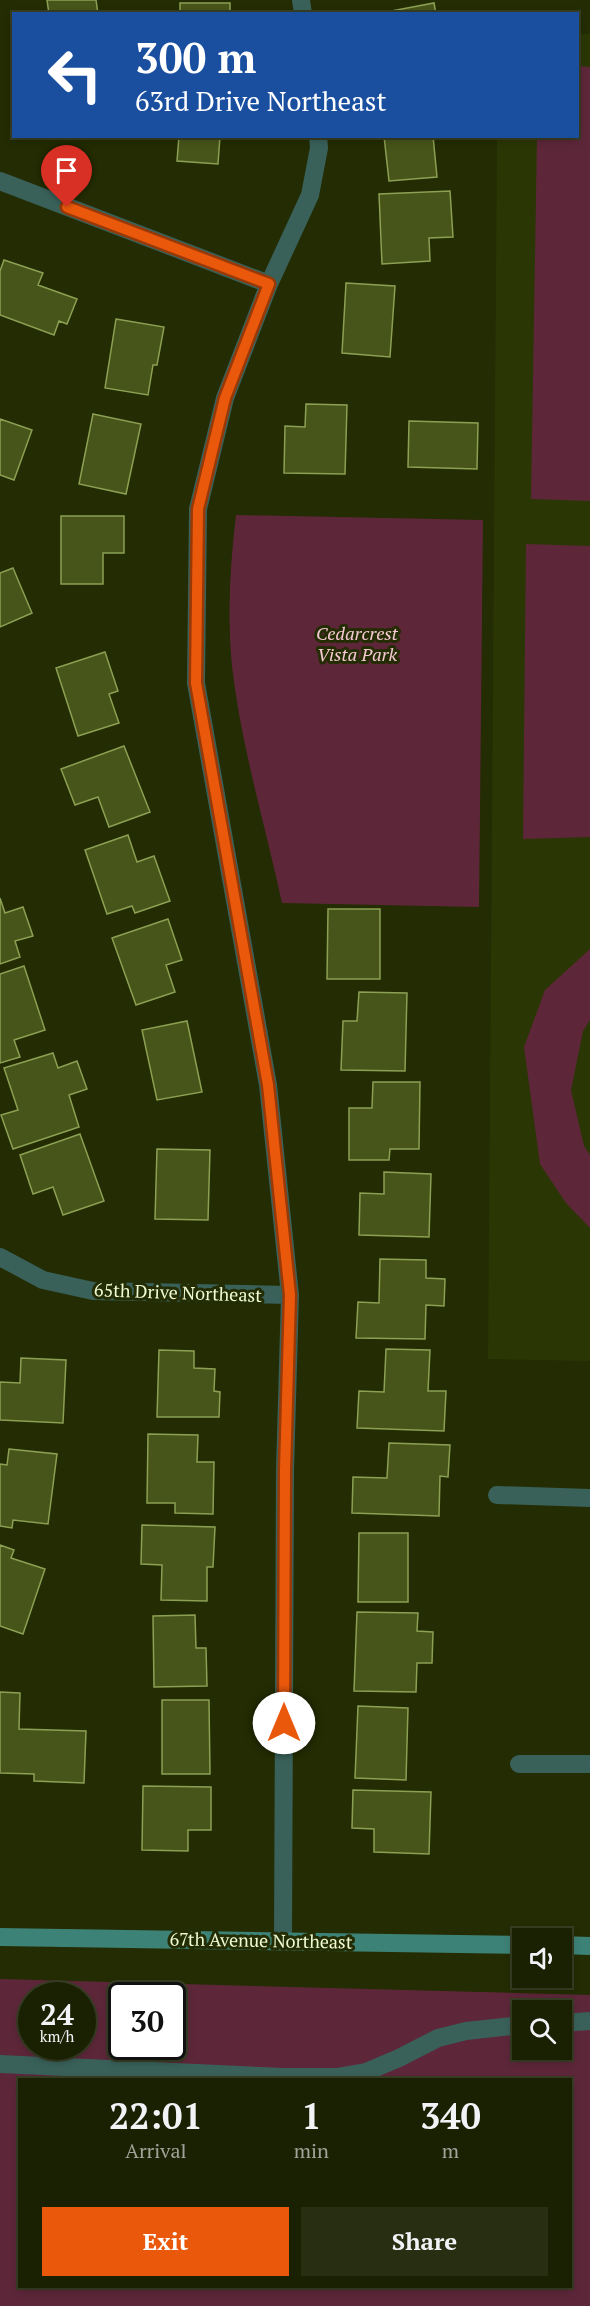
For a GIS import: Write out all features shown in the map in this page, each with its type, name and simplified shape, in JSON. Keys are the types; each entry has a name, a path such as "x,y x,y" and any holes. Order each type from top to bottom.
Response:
{"main road":[{"name":"67th Avenue Northeast","path":"0,1937 512,1945"},
{"path":"572,1946 590,1946"}],"street":[{"path":"283,1940 285,1482 290,1295 268,1085 196,683 198,509 225,398 269,284 310,195 319,148 318,138"},
{"path":"0,181 269,284"},
{"name":"65th Drive Northeast","path":"0,1257 43,1280 93,1291 290,1295"},
{"path":"497,1495 590,1498"},
{"path":"519,1764 590,1764"},
{"path":"572,2023 590,2022"},
{"path":"0,2064 283,2077 337,2077 366,2072 438,2038 466,2031 512,2026"}],"shaded area":[{"path":"579,34 590,34 590,1361 488,1359 497,138 579,138"}],"green space":[{"path":"579,66 590,67 590,501 531,499 537,138 579,138"},
{"name":"Cedarcrest Vista Park","path":"236,515 483,520 479,907 282,903 247,755 232,666 230,590"},
{"path":"526,544 590,546 590,837 523,839"},
{"path":"590,949 590,1020 583,1031 571,1090 584,1146 590,1155 590,1228 566,1203 540,1164 524,1047 545,990"},
{"path":"0,1979 111,1982 108,1982 108,2060 186,2060 186,1984 590,1995 590,2306 0,2306"}],"building":[{"path":"47,0 96,0 98,12 49,12"},
{"path":"180,3 230,3 230,12 180,12"},
{"path":"434,3 436,12 391,12"},
{"path":"179,138 220,138 218,164 177,161"},
{"path":"384,138 433,138 437,177 389,181"},
{"path":"450,191 453,237 429,238 430,261 382,264 379,194"},
{"path":"4,260 43,273 38,285 77,299 67,324 59,321 54,335 0,315 0,271"},
{"path":"346,283 395,286 390,357 342,353"},
{"path":"116,319 164,327 157,365 153,365 148,395 105,388"},
{"path":"306,404 347,405 345,474 284,473 285,426 305,427"},
{"path":"93,414 141,424 126,494 79,484"},
{"path":"0,419 32,430 14,480 0,475"},
{"path":"409,421 478,423 477,469 408,467"},
{"path":"61,516 124,516 124,553 103,553 103,584 61,584"},
{"path":"13,568 32,613 0,627 0,573"},
{"path":"105,652 118,691 109,694 119,723 78,736 56,668"},
{"path":"124,746 150,812 109,827 98,797 75,805 61,769"},
{"path":"128,835 137,862 154,856 170,901 135,913 132,906 107,914 85,850"},
{"path":"0,898 5,913 23,907 33,936 15,941 20,957 0,964"},
{"path":"328,909 380,909 380,979 327,979"},
{"path":"168,919 182,960 166,965 175,992 136,1005 112,938"},
{"path":"24,966 45,1030 14,1040 20,1057 0,1063 0,974"},
{"path":"359,992 407,993 405,1071 341,1070 343,1021 357,1021"},
{"path":"187,1021 202,1092 157,1100 142,1030"},
{"path":"53,1053 58,1068 77,1061 87,1089 69,1095 79,1127 13,1149 1,1115 18,1110 4,1068"},
{"path":"373,1082 420,1082 419,1149 390,1149 389,1160 349,1160 349,1108 372,1108"},
{"path":"80,1134 104,1201 63,1215 53,1187 33,1194 20,1155"},
{"path":"157,1149 210,1150 208,1220 155,1219"},
{"path":"384,1172 431,1174 429,1237 359,1235 360,1193 384,1194"},
{"path":"380,1259 426,1260 426,1278 445,1279 444,1306 426,1305 425,1339 356,1338 358,1302 379,1303"},
{"path":"386,1349 430,1350 428,1391 446,1391 444,1431 357,1428 359,1391 384,1392"},
{"path":"159,1350 194,1351 194,1368 215,1369 214,1391 220,1392 219,1417 157,1417"},
{"path":"21,1358 66,1360 63,1423 0,1420 0,1382 20,1383"},
{"path":"148,1434 198,1435 197,1462 214,1462 213,1514 175,1513 175,1503 147,1503"},
{"path":"389,1443 450,1445 448,1477 440,1476 439,1516 352,1513 353,1477 387,1478"},
{"path":"9,1449 57,1454 48,1524 13,1520 12,1528 0,1526 0,1464 7,1465"},
{"path":"142,1525 215,1527 213,1567 207,1567 207,1601 161,1600 162,1565 141,1564"},
{"path":"359,1533 408,1533 408,1602 358,1602"},
{"path":"0,1545 14,1550 11,1558 45,1569 23,1634 0,1626"},
{"path":"357,1612 418,1613 417,1631 433,1632 432,1663 417,1663 416,1692 354,1691"},
{"path":"195,1615 196,1648 206,1648 207,1686 154,1687 153,1616"},
{"path":"0,1692 20,1693 19,1729 86,1731 84,1783 34,1781 34,1774 0,1773"},
{"path":"162,1700 209,1700 210,1774 162,1774"},
{"path":"358,1706 408,1708 406,1780 355,1778"},
{"path":"143,1786 211,1787 211,1830 188,1830 188,1851 142,1850"},
{"path":"353,1790 431,1792 429,1854 374,1852 374,1829 352,1828"}],"route":[{"path":"67,207 269,284 225,398 198,509 196,683 268,1085 290,1295 285,1470 284,1723"}]}
